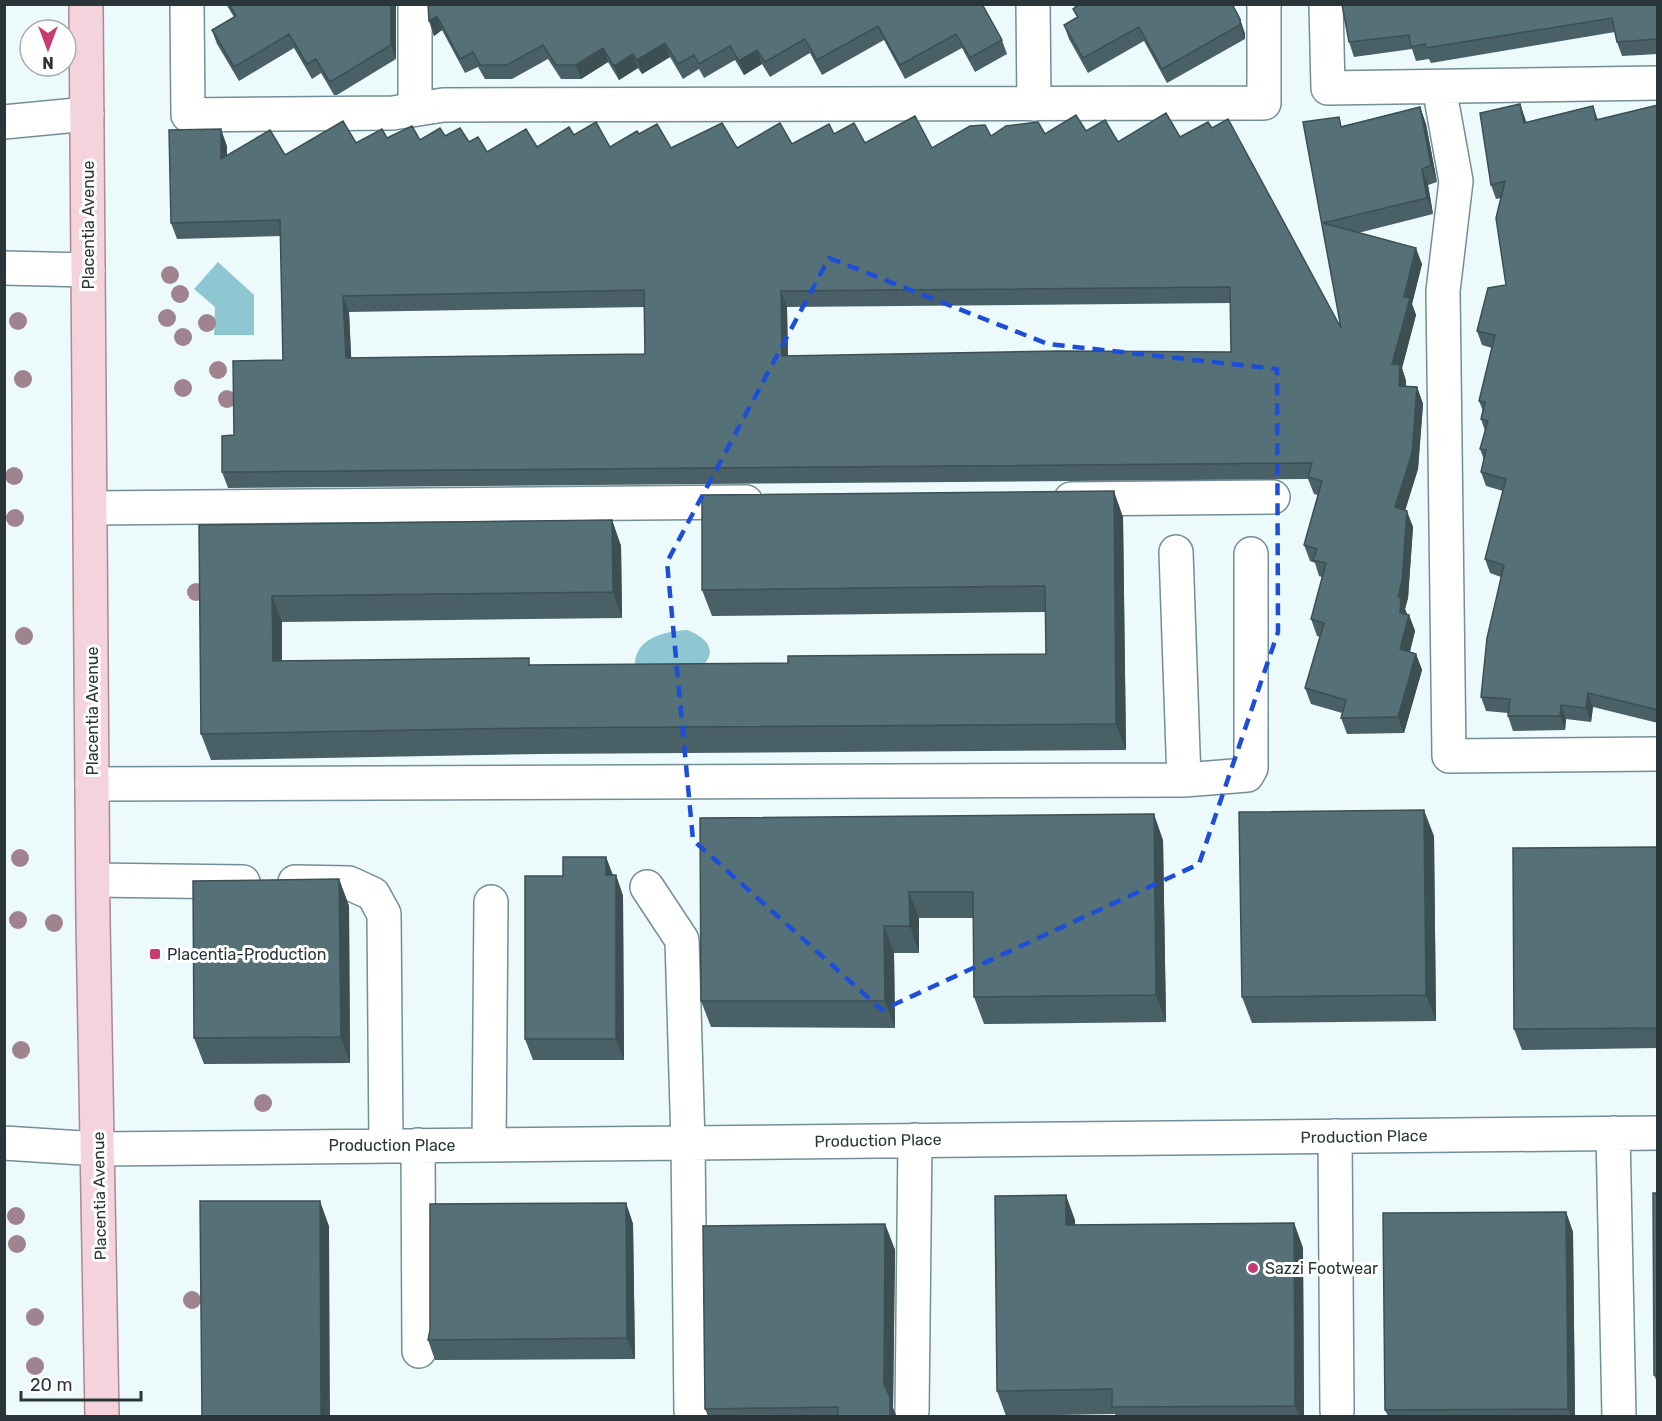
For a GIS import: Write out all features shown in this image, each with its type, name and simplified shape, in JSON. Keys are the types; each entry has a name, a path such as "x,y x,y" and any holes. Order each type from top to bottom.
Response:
{"main road":[{"name":"Placentia Avenue","path":"86,4 93,880 102,1416"}],"street":[{"path":"187,4 188,115 393,113 443,105 1264,103 1264,4"},
{"path":"415,4 415,109"},
{"path":"1033,4 1034,104"},
{"path":"1326,4 1328,88 1658,83"},
{"path":"1439,87 1456,181 1443,291 1449,756 1658,754"},
{"path":"4,122 87,114"},
{"path":"4,268 88,270"},
{"path":"1045,499 1273,497"},
{"path":"91,508 781,502"},
{"path":"1176,552 1185,780"},
{"path":"92,784 1185,780 1247,775 1251,768 1251,554"},
{"path":"93,880 349,883 373,894 384,914 419,1351"},
{"path":"647,887 682,940 688,1143 691,1411"},
{"path":"489,1144 491,902"},
{"path":"1613,1133 1619,1416"},
{"name":"Production Place","path":"4,1143 99,1149 1658,1133"},
{"path":"1335,1136 1336,1411"},
{"path":"912,1411 915,1140"}],"highlighted area":[{"path":"829,258 1048,344 1277,369 1278,632 1199,864 882,1010 693,840 667,562"}],"water":[{"path":"218,262 254,295 254,335 214,335 215,307 194,289"},
{"path":"687,630 708,644 710,654 702,666 643,670 635,663 637,654 646,642 662,634"}],"building":[{"path":"229,4 391,4 391,45 332,81 329,81 316,59 307,64 289,34 234,67 212,30 236,16"},
{"path":"428,4 982,4 1002,40 970,58 956,34 900,65 878,26 817,60 805,39 765,62 757,50 739,61 730,46 699,64 694,55 678,64 665,43 637,60 633,54 614,66 603,48 576,65 556,65 543,45 507,65 480,65 473,52 460,59 437,16 429,21"},
{"path":"1076,4 1232,4 1240,19 1240,25 1162,69 1139,27 1083,58 1064,25 1078,17 1073,9 1077,6"},
{"path":"1342,4 1658,4 1658,39 1617,42 1612,18 1426,48 1425,44 1411,47 1409,35 1349,42"},
{"path":"1520,104 1524,123 1593,106 1596,120 1658,105 1658,710 1588,693 1586,708 1561,705 1560,716 1508,716 1510,699 1481,697 1487,638 1504,565 1485,559 1506,479 1481,472 1486,450 1480,449 1488,421 1481,419 1485,402 1479,401 1495,335 1477,331 1488,288 1506,285 1496,218 1505,181 1491,185 1480,113"},
{"path":"1420,107 1431,165 1422,169 1427,198 1323,223 1416,248 1404,297 1410,298 1392,364 1400,365 1399,386 1417,387 1412,453 1395,507 1407,511 1402,581 1398,597 1401,598 1400,613 1409,615 1400,649 1416,654 1398,717 1341,718 1346,700 1305,688 1324,623 1311,619 1326,563 1313,560 1317,549 1304,545 1322,481 1308,477 1312,463 222,472 222,436 234,435 233,361 283,360 280,220 171,223 169,130 221,129 221,159 270,130 285,155 343,121 356,143 382,129 387,138 412,126 420,140 440,128 445,136 460,128 469,142 478,137 487,152 526,129 537,147 569,127 574,135 596,122 610,147 637,131 639,134 657,124 671,148 722,123 737,148 780,123 792,144 829,124 834,134 854,123 865,143 915,116 932,148 970,126 985,125 991,136 1006,126 1038,122 1045,134 1076,115 1086,131 1105,120 1118,142 1166,113 1180,137 1208,122 1212,128 1228,119 1341,328 1303,122 1339,117 1341,127","holes":["1230,287 1231,352 1060,351 782,356 781,291","644,290 645,354 346,358 343,296"]},
{"path":"1114,491 1116,724 530,728 201,734 199,525 612,520 613,592 272,596 273,661 529,658 529,665 788,663 788,656 1046,654 1045,586 702,590 702,495"},
{"path":"1424,810 1426,995 1242,997 1239,812"},
{"path":"1154,814 1156,995 974,997 973,892 909,892 910,926 884,926 885,1001 701,1001 700,818"},
{"path":"1658,847 1658,1028 1514,1029 1513,848"},
{"path":"563,857 606,857 606,875 616,875 616,1039 525,1039 525,876 563,876"},
{"path":"339,879 341,1037 194,1038 193,881"},
{"path":"1653,1193 1658,1193 1658,1375 1654,1375"},
{"path":"1066,1195 1066,1225 1294,1223 1295,1406 1112,1407 1112,1389 997,1391 995,1196"},
{"path":"200,1201 320,1201 321,1416 202,1416"},
{"path":"626,1203 627,1338 428,1340 430,1330 430,1204"},
{"path":"1566,1212 1568,1409 1385,1410 1383,1213"},
{"path":"885,1224 884,1384 890,1397 890,1416 838,1416 838,1407 705,1409 703,1226"}],"place":[{"name":"Placentia-Production","path":"155,954"},
{"name":"Sazzi Footwear","path":"1253,1268"}]}
